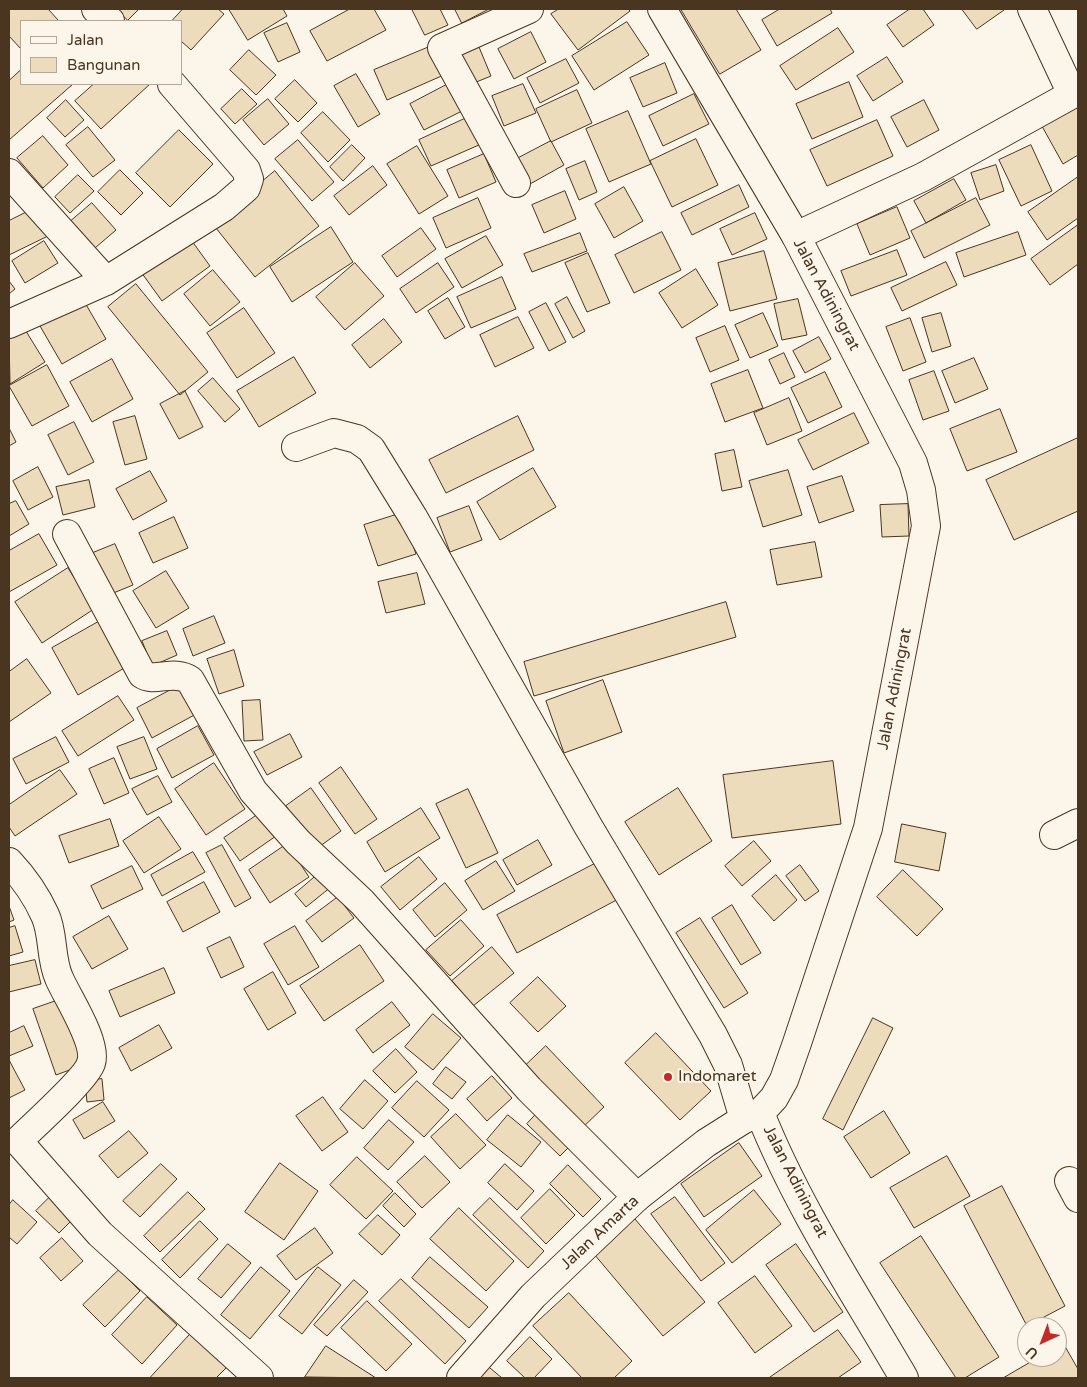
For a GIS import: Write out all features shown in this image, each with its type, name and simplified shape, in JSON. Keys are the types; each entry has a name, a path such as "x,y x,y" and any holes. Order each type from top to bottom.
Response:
{"street":[{"path":"96,9 109,20"},
{"path":"516,183 442,48 529,9"},
{"name":"Jalan Adiningrat","path":"662,9 796,236 913,462 922,490 926,526 868,828 784,1080 774,1098 752,1116 772,1142 800,1198 904,1378"},
{"path":"796,236 923,177 1075,92 1032,9"},
{"path":"9,324 106,281 224,207 248,184 246,170 173,85"},
{"path":"9,173 106,281"},
{"path":"296,447 334,432 356,439 372,449 413,517 593,835 713,1035 752,1116"},
{"path":"67,534 142,674 149,677 178,675 190,680 254,791 298,842 375,916 529,1089 637,1198"},
{"path":"1054,835 1078,823"},
{"path":"9,862 35,894 47,918 53,962 87,1035 92,1056 91,1064 82,1076 14,1144 100,1234 249,1375"},
{"name":"Jalan Amarta","path":"461,1378 533,1296 637,1198 706,1143 752,1116"}],"building":[{"path":"9,9 48,9 58,20 20,20 20,48 9,36"},
{"path":"116,9 139,9 128,20"},
{"path":"183,9 218,9 224,14 191,50 182,42 182,20 173,20"},
{"path":"229,9 283,9 287,16 248,40"},
{"path":"350,9 374,9 386,30 327,61 310,31"},
{"path":"412,9 440,9 448,25 425,35"},
{"path":"455,9 489,9 462,23"},
{"path":"559,9 628,9 630,11 578,50 551,14"},
{"path":"681,9 736,9 761,50 720,74"},
{"path":"780,9 830,9 832,13 777,46 762,20"},
{"path":"910,9 923,9 934,25 903,47 887,25"},
{"path":"962,9 1003,9 1004,10 977,29"},
{"path":"627,22 649,55 594,90 572,56"},
{"path":"287,23 300,52 278,62 264,33"},
{"path":"838,28 854,52 796,90 780,66"},
{"path":"531,32 546,62 514,79 498,49"},
{"path":"434,45 446,74 387,100 374,70"},
{"path":"479,47 491,76 469,85 457,56"},
{"path":"249,50 276,75 256,95 230,70"},
{"path":"887,57 903,82 873,101 857,76"},
{"path":"566,59 579,83 540,103 527,78"},
{"path":"665,63 677,93 643,107 630,78"},
{"path":"20,71 20,85 72,85 9,140 9,81"},
{"path":"356,74 380,114 358,127 334,86"},
{"path":"295,80 317,103 298,122 275,99"},
{"path":"452,82 466,109 424,130 410,104"},
{"path":"849,82 863,117 812,139 796,104"},
{"path":"523,84 536,113 504,126 492,96"},
{"path":"93,85 149,85 101,129 75,101"},
{"path":"242,89 257,104 235,124 221,109"},
{"path":"577,90 592,123 551,142 536,109"},
{"path":"694,94 709,124 663,146 649,116"},
{"path":"268,99 289,124 264,145 243,120"},
{"path":"66,100 84,120 65,137 47,118"},
{"path":"924,100 939,130 907,147 891,117"},
{"path":"1072,100 1078,110 1078,155 1063,164 1038,119"},
{"path":"628,111 651,164 609,182 586,129"},
{"path":"323,112 350,140 328,162 301,133"},
{"path":"475,114 488,141 431,166 419,140"},
{"path":"877,120 893,156 827,186 810,150"},
{"path":"88,127 115,160 93,177 66,145"},
{"path":"179,130 213,164 170,207 136,173"},
{"path":"43,136 68,165 43,188 17,158"},
{"path":"696,139 718,185 672,207 650,161"},
{"path":"298,140 334,182 312,201 275,159"},
{"path":"551,141 564,165 521,189 507,164"},
{"path":"352,145 365,158 343,181 330,167"},
{"path":"1031,145 1052,191 1021,206 999,160"},
{"path":"417,146 448,196 419,214 387,164"},
{"path":"484,154 496,182 459,198 447,170"},
{"path":"585,161 597,192 579,200 566,169"},
{"path":"996,165 1004,191 980,200 971,173"},
{"path":"373,166 387,185 349,215 334,196"},
{"path":"120,170 143,193 121,215 98,192"},
{"path":"275,171 319,226 255,277 212,223"},
{"path":"78,175 94,191 70,213 55,197"},
{"path":"1078,177 1078,218 1047,240 1028,212"},
{"path":"954,179 966,200 926,223 914,201"},
{"path":"739,185 749,207 692,235 681,213"},
{"path":"624,187 643,221 614,238 595,204"},
{"path":"565,191 576,219 544,233 532,205"},
{"path":"478,198 491,228 446,248 433,218"},
{"path":"976,198 990,225 924,258 911,231"},
{"path":"92,203 116,230 95,248 71,221"},
{"path":"37,207 50,235 9,255 9,221"},
{"path":"897,207 910,238 870,255 857,224"},
{"path":"755,213 767,239 732,255 720,229"},
{"path":"1078,225 1078,264 1050,285 1031,259"},
{"path":"331,227 353,262 292,302 270,267"},
{"path":"421,228 436,249 397,277 382,256"},
{"path":"662,232 681,270 634,293 615,255"},
{"path":"1018,232 1026,255 964,277 956,253"},
{"path":"580,233 587,251 532,272 524,254"},
{"path":"486,236 503,265 462,288 445,259"},
{"path":"189,237 210,266 162,301 141,272"},
{"path":"44,241 58,263 25,283 12,261"},
{"path":"897,250 907,275 851,296 841,271"},
{"path":"764,251 777,299 730,311 718,263"},
{"path":"588,253 610,303 587,312 565,263"},
{"path":"946,262 957,285 902,311 891,288"},
{"path":"355,263 384,296 345,330 316,297"},
{"path":"438,263 454,287 416,313 400,289"},
{"path":"696,269 718,305 682,328 659,293"},
{"path":"213,270 240,302 210,326 184,294"},
{"path":"502,277 516,309 471,328 457,297"},
{"path":"9,281 15,289 9,294"},
{"path":"136,284 208,372 180,395 108,307"},
{"path":"567,297 585,331 573,338 555,304"},
{"path":"448,298 465,327 445,339 428,311"},
{"path":"798,299 807,335 782,340 774,304"},
{"path":"84,301 106,339 62,364 40,326"},
{"path":"546,303 566,342 549,351 529,312"},
{"path":"244,308 275,353 237,378 207,333"},
{"path":"763,313 778,346 750,358 735,325"},
{"path":"941,313 951,346 932,352 922,318"},
{"path":"518,317 534,348 495,367 480,335"},
{"path":"910,318 926,362 903,371 886,327"},
{"path":"384,319 402,342 370,368 352,345"},
{"path":"725,326 739,360 710,372 696,338"},
{"path":"24,328 45,362 10,384 9,337"},
{"path":"819,337 831,359 805,373 793,351"},
{"path":"784,353 795,377 780,384 769,360"},
{"path":"294,357 316,393 259,427 237,391"},
{"path":"974,358 988,389 955,403 942,371"},
{"path":"112,359 133,399 92,422 70,382"},
{"path":"47,365 69,406 32,426 9,386"},
{"path":"748,370 763,408 725,422 711,384"},
{"path":"934,371 949,411 923,420 909,380"},
{"path":"825,372 842,407 808,423 791,388"},
{"path":"213,378 240,409 225,422 198,391"},
{"path":"185,391 203,427 179,439 160,404"},
{"path":"789,398 802,431 767,445 754,413"},
{"path":"1000,409 1017,452 967,471 950,429"},
{"path":"854,413 869,443 813,470 798,440"},
{"path":"135,416 147,459 125,465 113,422"},
{"path":"518,416 534,450 446,493 429,460"},
{"path":"74,422 94,462 68,475 48,435"},
{"path":"9,428 16,442 9,446"},
{"path":"1078,438 1078,511 1014,540 986,480"},
{"path":"734,450 742,487 722,491 715,454"},
{"path":"38,467 53,497 28,510 13,481"},
{"path":"533,468 556,507 500,540 477,502"},
{"path":"788,470 802,515 763,527 749,481"},
{"path":"150,471 167,501 133,520 116,489"},
{"path":"842,476 854,511 819,523 807,487"},
{"path":"89,480 95,507 63,515 56,487"},
{"path":"16,501 29,524 9,536 9,504"},
{"path":"908,504 909,536 882,537 880,505"},
{"path":"469,506 482,540 450,552 437,518"},
{"path":"402,513 416,554 378,566 364,525"},
{"path":"174,517 188,548 153,563 139,533"},
{"path":"39,534 57,565 9,592 9,551"},
{"path":"815,542 822,577 777,585 770,550"},
{"path":"115,544 133,585 106,596 88,555"},
{"path":"68,568 94,609 42,643 15,602"},
{"path":"166,571 189,608 156,628 133,591"},
{"path":"417,573 425,604 386,613 378,582"},
{"path":"726,602 736,637 534,696 524,662"},
{"path":"214,616 225,643 193,656 183,629"},
{"path":"100,621 126,667 78,695 52,648"},
{"path":"167,631 177,655 152,666 142,641"},
{"path":"234,650 244,686 219,694 207,659"},
{"path":"27,659 51,693 9,722 9,672"},
{"path":"603,680 622,732 564,753 546,701"},
{"path":"182,684 198,713 152,738 137,708"},
{"path":"118,696 134,720 78,756 62,731"},
{"path":"260,700 263,740 244,741 242,701"},
{"path":"198,726 214,755 172,778 157,749"},
{"path":"290,734 302,757 267,775 254,752"},
{"path":"56,737 69,762 26,784 13,759"},
{"path":"144,737 157,769 130,779 117,747"},
{"path":"114,758 129,793 104,804 89,769"},
{"path":"833,761 841,824 732,838 723,775"},
{"path":"214,763 245,809 206,835 175,789"},
{"path":"341,767 377,819 355,834 319,783"},
{"path":"60,770 77,794 15,836 9,827 9,805"},
{"path":"158,776 172,802 147,815 132,789"},
{"path":"311,788 341,831 316,849 286,806"},
{"path":"678,788 712,841 659,875 625,822"},
{"path":"468,789 498,853 466,868 436,804"},
{"path":"421,808 440,838 385,872 367,842"},
{"path":"260,813 276,836 240,861 224,838"},
{"path":"159,817 181,849 144,873 123,841"},
{"path":"110,819 119,846 69,863 59,836"},
{"path":"902,824 946,833 939,871 895,862"},
{"path":"538,840 552,865 517,885 503,860"},
{"path":"754,841 771,861 742,886 725,866"},
{"path":"287,844 309,877 270,903 249,870"},
{"path":"222,845 251,898 235,907 206,853"},
{"path":"193,852 205,872 162,896 151,875"},
{"path":"419,857 437,879 400,910 381,887"},
{"path":"604,859 624,896 517,953 497,915"},
{"path":"496,861 515,891 483,910 465,881"},
{"path":"800,865 819,891 805,901 786,876"},
{"path":"132,866 143,889 102,909 91,886"},
{"path":"324,869 336,883 306,907 295,894"},
{"path":"903,870 943,909 917,936 877,897"},
{"path":"776,875 797,900 774,921 752,896"},
{"path":"204,882 220,912 183,932 167,902"},
{"path":"445,883 467,910 435,937 413,910"},
{"path":"338,897 354,918 322,942 306,921"},
{"path":"732,905 761,953 741,965 712,918"},
{"path":"9,906 14,920 9,922"},
{"path":"109,916 128,949 92,969 73,937"},
{"path":"700,918 748,993 724,1008 676,933"},
{"path":"461,920 484,946 450,976 426,950"},
{"path":"15,926 23,952 9,956 9,928"},
{"path":"295,926 319,967 288,985 264,944"},
{"path":"230,937 244,967 221,978 207,948"},
{"path":"360,945 384,981 324,1021 300,986"},
{"path":"492,947 514,973 473,1006 452,981"},
{"path":"35,960 41,984 9,992 9,966"},
{"path":"164,968 175,993 120,1017 109,991"},
{"path":"273,972 296,1013 268,1030 244,989"},
{"path":"538,977 566,1006 538,1032 510,1003"},
{"path":"59,1000 83,1065 56,1075 33,1009"},
{"path":"392,1002 410,1025 373,1053 356,1030"},
{"path":"433,1014 461,1038 433,1070 405,1047"},
{"path":"873,1018 893,1028 843,1130 823,1119"},
{"path":"159,1025 172,1048 131,1071 119,1048"},
{"path":"24,1026 33,1046 9,1056 9,1033"},
{"name":"Indomaret","path":"656,1033 711,1091 680,1120 625,1063"},
{"path":"546,1046 604,1107 581,1129 523,1068"},
{"path":"396,1049 417,1072 395,1093 373,1071"},
{"path":"9,1060 25,1090 9,1098"},
{"path":"446,1067 466,1082 452,1099 433,1084"},
{"path":"492,1076 512,1098 487,1121 467,1099"},
{"path":"102,1079 104,1100 87,1102 85,1081"},
{"path":"365,1080 388,1101 363,1129 340,1109"},
{"path":"417,1081 449,1110 424,1137 392,1108"},
{"path":"323,1097 348,1132 322,1151 296,1116"},
{"path":"103,1102 115,1121 84,1139 73,1120"},
{"path":"540,1110 574,1142 560,1156 527,1124"},
{"path":"884,1111 910,1153 871,1178 844,1137"},
{"path":"456,1114 486,1145 460,1169 431,1137"},
{"path":"508,1115 541,1142 521,1167 487,1140"},
{"path":"389,1120 414,1142 388,1170 364,1148"},
{"path":"129,1131 148,1153 118,1178 99,1156"},
{"path":"739,1143 762,1176 704,1217 681,1184"},
{"path":"425,1156 450,1182 422,1208 397,1182"},
{"path":"947,1156 970,1196 914,1228 890,1188"},
{"path":"357,1157 393,1191 366,1219 330,1185"},
{"path":"280,1163 318,1191 284,1240 245,1212"},
{"path":"161,1164 177,1179 140,1217 123,1201"},
{"path":"505,1164 534,1191 517,1210 488,1183"},
{"path":"568,1165 601,1199 583,1217 550,1184"},
{"path":"1002,1186 1065,1306 1044,1317 1022,1317 964,1206"},
{"path":"550,1189 575,1215 546,1244 521,1218"},
{"path":"754,1190 781,1224 732,1263 706,1230"},
{"path":"56,1191 78,1214 59,1233 36,1211"},
{"path":"188,1192 205,1209 160,1252 144,1236"},
{"path":"395,1193 416,1214 404,1227 383,1206"},
{"path":"675,1197 725,1263 701,1281 651,1214"},
{"path":"490,1198 544,1251 528,1268 473,1215"},
{"path":"13,1200 37,1222 17,1244 9,1237 9,1205"},
{"path":"459,1208 514,1261 486,1291 430,1239"},
{"path":"378,1215 400,1235 382,1255 359,1234"},
{"path":"635,1219 705,1302 663,1336 594,1254"},
{"path":"200,1221 218,1239 180,1278 162,1260"},
{"path":"315,1228 333,1253 296,1280 277,1256"},
{"path":"921,1236 999,1357 965,1378 956,1378 880,1263"},
{"path":"62,1238 83,1261 61,1281 40,1258"},
{"path":"228,1244 251,1263 221,1298 198,1279"},
{"path":"796,1244 843,1312 814,1332 766,1265"},
{"path":"430,1257 488,1307 469,1328 412,1278"},
{"path":"261,1267 290,1291 250,1339 221,1315"},
{"path":"318,1267 341,1285 302,1334 279,1316"},
{"path":"119,1270 140,1291 105,1327 83,1305"},
{"path":"755,1276 792,1326 755,1353 718,1303"},
{"path":"401,1279 466,1341 445,1364 379,1301"},
{"path":"354,1280 368,1292 327,1336 314,1325"},
{"path":"569,1293 632,1361 614,1378 582,1378 533,1326"},
{"path":"147,1297 177,1325 142,1364 112,1335"},
{"path":"367,1301 412,1344 386,1371 341,1328"},
{"path":"194,1330 230,1364 216,1378 150,1378"},
{"path":"838,1330 861,1362 838,1378 769,1378"},
{"path":"530,1337 552,1359 534,1378 525,1378 507,1361"},
{"path":"326,1346 376,1378 305,1377"},
{"path":"1067,1350 1078,1369 1078,1378 1003,1378 1022,1367 1067,1367"},
{"path":"478,1358 502,1378 464,1378"}],"place":[{"name":"Indomaret","path":"668,1077"}]}
